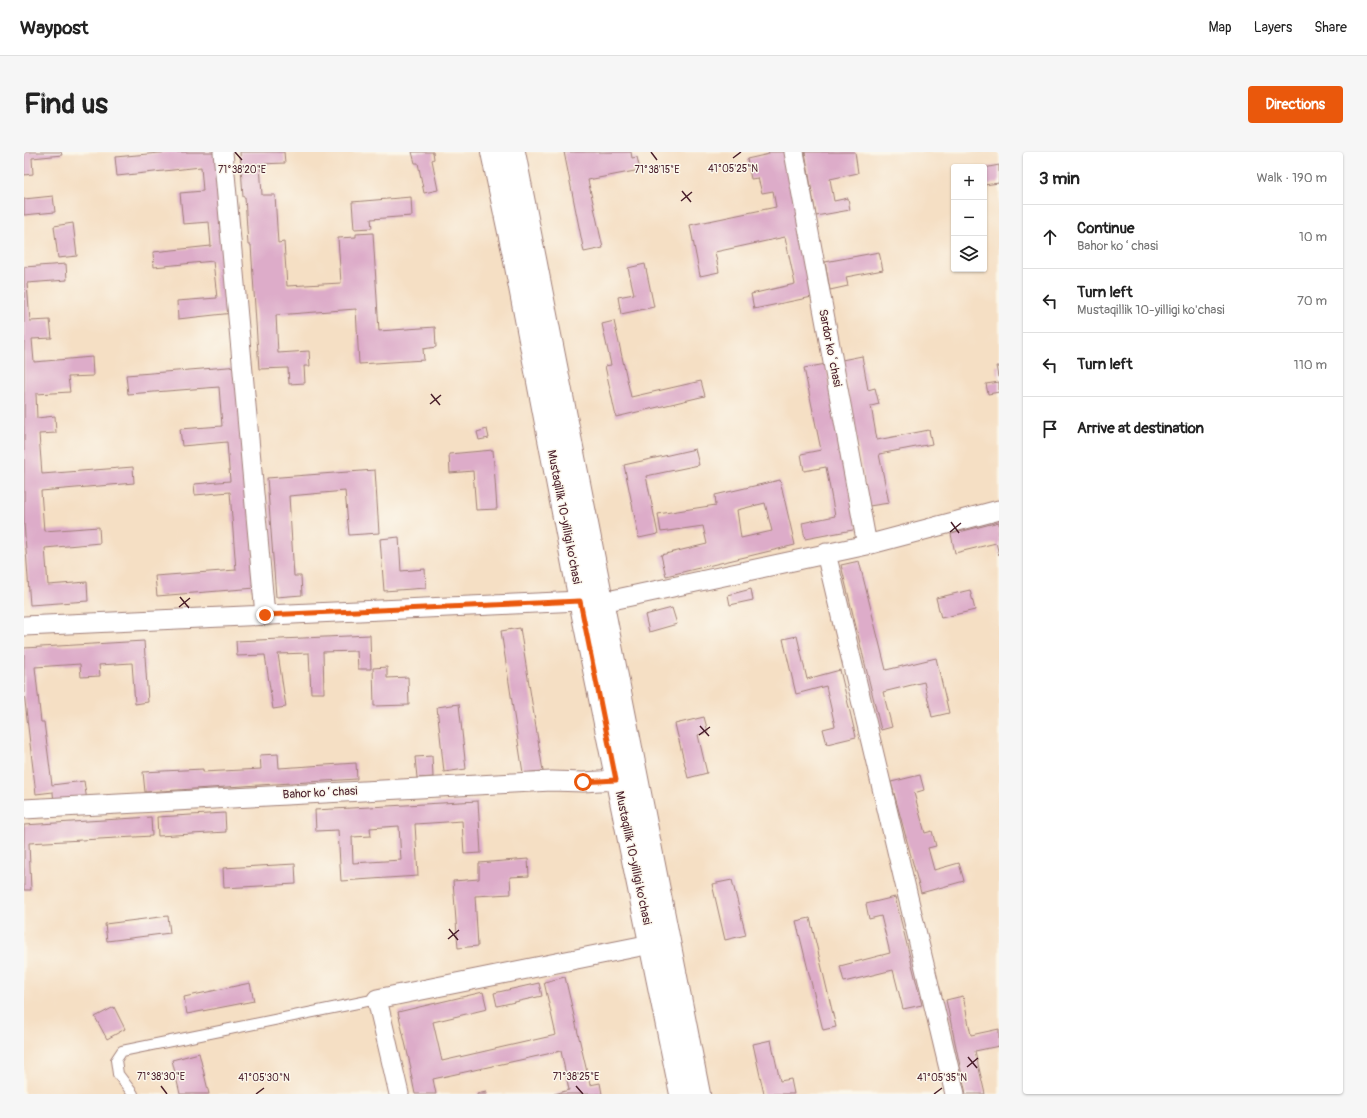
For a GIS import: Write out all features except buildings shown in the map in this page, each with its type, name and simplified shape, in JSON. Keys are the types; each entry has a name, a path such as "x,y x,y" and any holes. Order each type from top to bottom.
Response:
{"main road":[{"name":"Mustaqillik 10-yilligi ko'chasi","path":"492,152 513,251 580,601 681,1094"},
{"name":"Mustaqillik 10-yilligi ko'chasi","path":"514,152 699,1094"}],"street":[{"path":"223,152 265,615"},
{"name":"Sardor koʻchasi","path":"794,152 867,545"},
{"path":"603,602 867,545 999,510"},
{"path":"826,553 955,1094"},
{"path":"24,626 580,601"},
{"name":"Bahor koʻchasi","path":"24,809 552,781 583,782 616,780"},
{"path":"399,1094 377,999 651,944"}],"lane":[{"path":"133,1094 118,1074 116,1060 122,1051 377,999"}],"route":[{"path":"265,615 580,601 616,780 583,782"}]}
